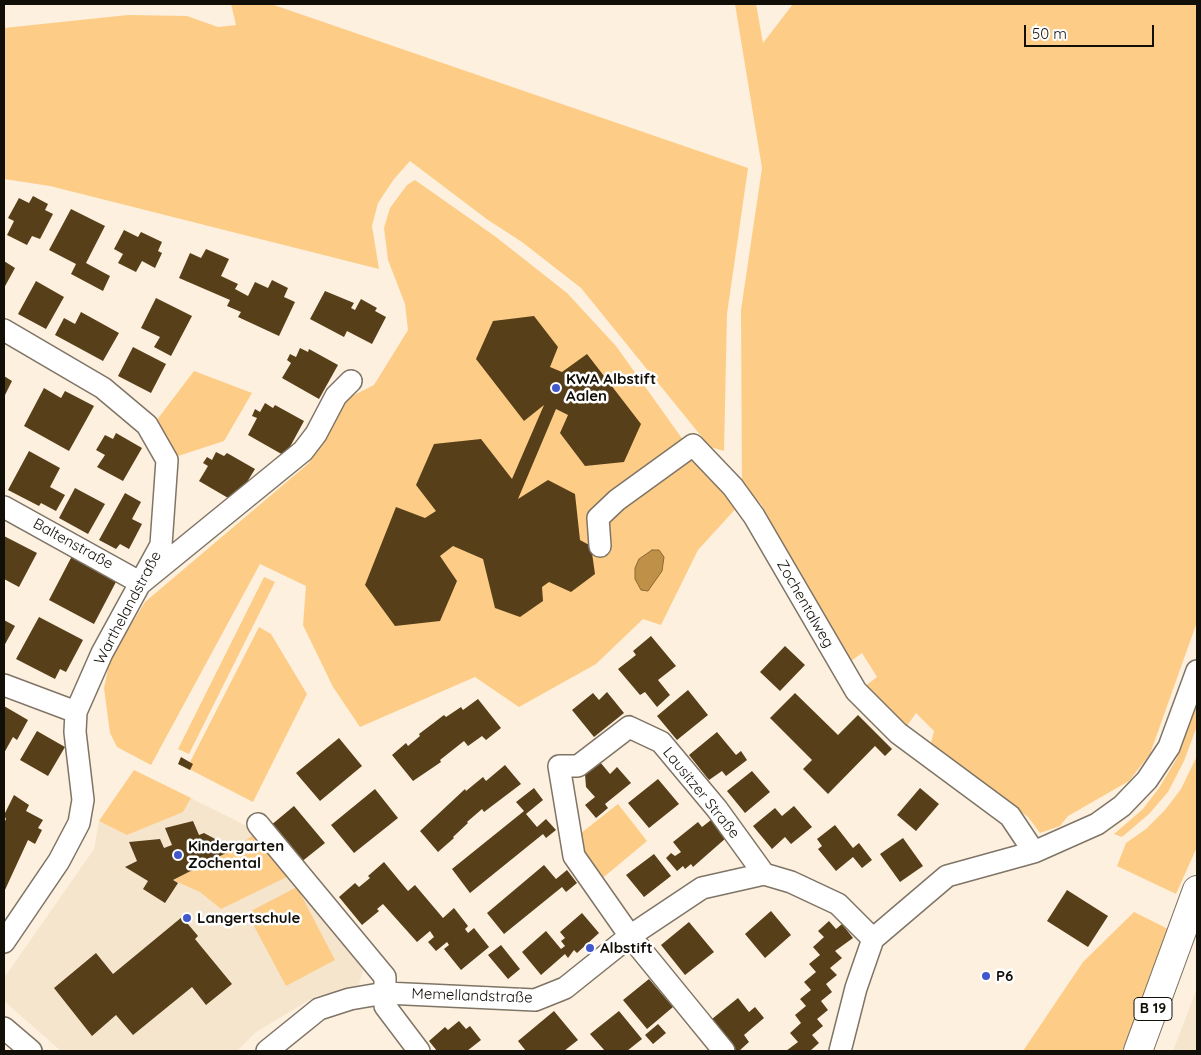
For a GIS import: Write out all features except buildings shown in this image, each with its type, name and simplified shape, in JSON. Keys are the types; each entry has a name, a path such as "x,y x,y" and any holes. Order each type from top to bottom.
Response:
{"highway":[{"name":"B 19","path":"1138,1051 1197,890"}],"street":[{"name":"Warthelandstraße","path":"4,330 103,388 147,425 167,460 161,545 102,653 76,712 75,732 83,800 79,823 59,861 4,942"},
{"path":"141,583 304,451 316,434 336,396 351,381"},
{"name":"Zochentalweg","path":"600,546 598,518 617,500 693,446 733,488 754,516 856,692 898,733 1010,816 1034,852"},
{"name":"Baltenstraße","path":"4,507 141,583"},
{"path":"840,1051 856,988 873,939 947,876 1034,852 1064,840 1097,824 1122,806 1147,780 1169,746 1197,671"},
{"path":"4,685 76,712"},
{"name":"Lausitzer Straße","path":"630,936 574,856 559,766 578,766 629,727 661,742 717,809 764,874"},
{"path":"258,824 385,977 385,1006 419,1051"},
{"name":"Memellandstraße","path":"267,1051 319,1009 350,999 385,993 535,1000 565,988 630,936 702,888 764,874 791,882 838,904 873,939"},
{"path":"630,936 724,1051"},
{"path":"4,1028 30,1051"}],"shaded area":[{"path":"231,4 271,4 748,168 727,314 724,451 710,447 581,288 522,242 488,220 410,161 394,179 378,203 372,226 379,269 50,186 4,179 4,28 128,15 187,16 218,27 236,25"},
{"path":"735,4 756,4 763,43 793,4 1197,4 1197,622 1150,754 1129,781 1068,816 1060,826 1040,833 1028,817 930,747 934,731 916,713 907,726 864,687 877,677 862,653 847,664 761,504 742,486 741,310 762,168"},
{"path":"415,180 496,237 567,293 616,346 686,444 740,504 698,550 661,625 643,619 596,664 519,707 475,677 360,727 333,687 303,625 306,586 260,564 151,765 117,747 110,733 104,688 110,659 145,602 309,463 340,402 374,385 408,330 405,304 388,260 384,228 390,208 407,185"},
{"path":"194,371 252,393 224,441 172,458 153,425"},
{"path":"652,550 659,550 664,557 662,571 648,591 641,590 635,579 635,568 639,559"},
{"path":"264,577 275,582 189,754 178,749"},
{"path":"259,627 271,634 307,694 253,802 187,768"},
{"path":"1197,705 1197,726 1184,761 1168,792 1149,814 1122,837 1114,834 1143,809 1159,788 1177,758"},
{"path":"1197,756 1197,847 1176,894 1117,866 1126,843 1146,829 1165,810 1181,789"},
{"name":"Langertschule","path":"134,770 253,829 365,964 358,987 316,996 256,1032 237,1051 61,1051 4,1001 4,978 94,849 99,821"},
{"path":"134,770 191,798 183,812 127,835 99,821"},
{"path":"618,804 647,841 599,881 576,837"},
{"path":"256,833 293,874 221,909 200,892 173,880 234,849"},
{"path":"297,887 335,960 286,986 247,913"},
{"path":"1134,912 1176,933 1134,1051 1023,1051 1083,962"},
{"path":"1197,988 1197,1051 1173,1051"}],"place":[{"name":"KWA Albstift Aalen","path":"556,388"},
{"name":"Kindergarten Zochental","path":"178,855"},
{"name":"Langertschule","path":"187,918"},
{"name":"Albstift","path":"590,948"},
{"name":"P6","path":"986,976"}]}
